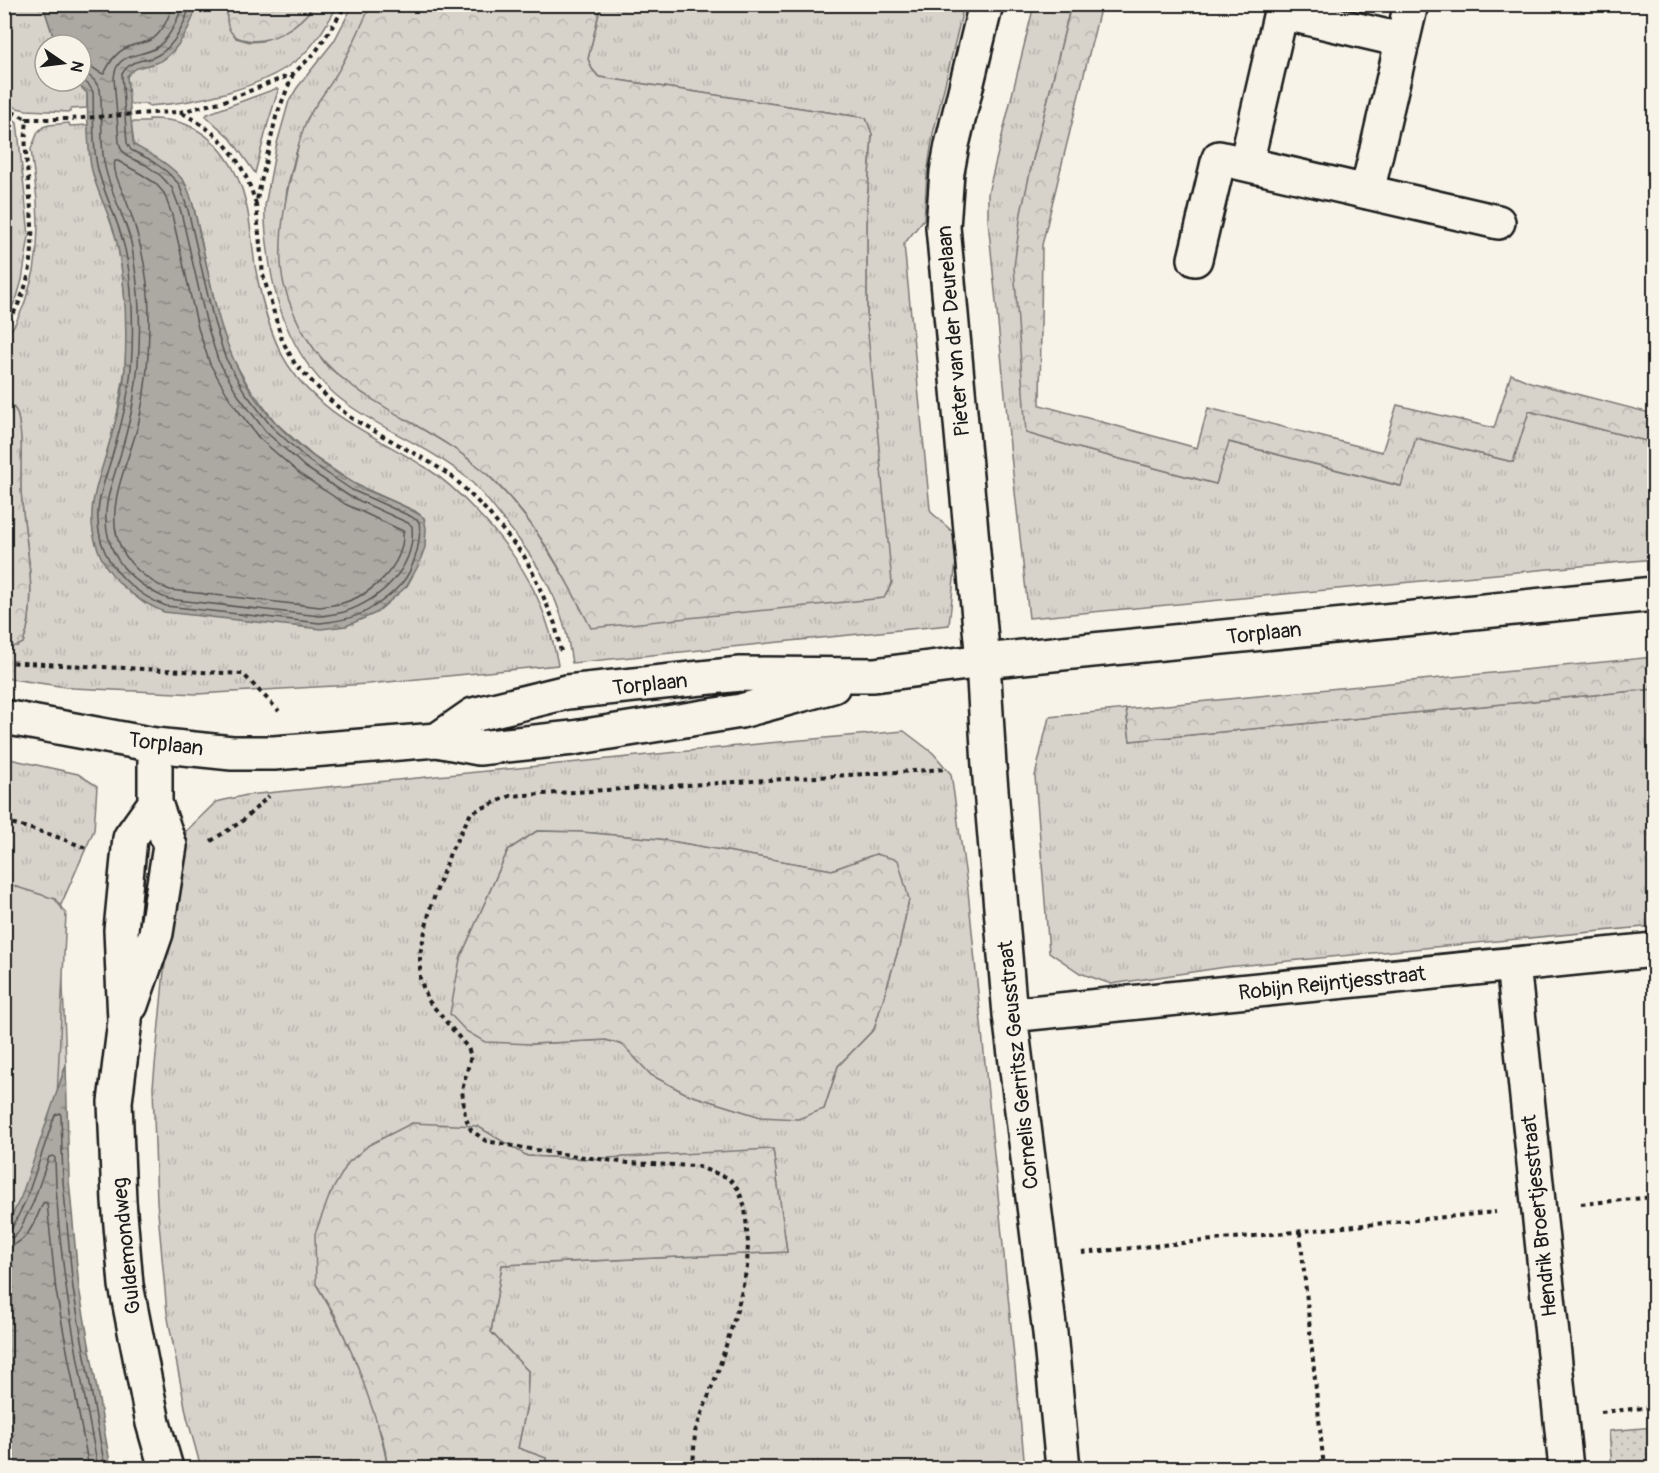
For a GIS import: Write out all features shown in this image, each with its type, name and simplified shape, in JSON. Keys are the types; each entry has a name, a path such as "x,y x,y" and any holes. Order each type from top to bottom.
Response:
{"street":[{"name":"Pieter van der Deurelaan","path":"983,661 943,227 950,154 986,4"},
{"path":"1367,192 1410,4"},
{"path":"1246,164 1281,12 1401,40"},
{"path":"1195,260 1219,158 1498,222"},
{"name":"Torplaan","path":"437,740 472,715 567,692 740,674 874,675 983,661 1654,594"},
{"name":"Cornelis Gerritsz Geusstraat","path":"983,661 989,766 1010,1015 1050,1333 1063,1468"},
{"name":"Torplaan","path":"4,717 155,745 232,753 274,753 437,740 478,748 582,737 741,711 874,675"},
{"name":"Guldemondweg","path":"155,745 155,803 170,846 156,933 125,1021 115,1101 118,1202 128,1297 153,1423 166,1468"},
{"name":"Robijn Reijntjesstraat","path":"1010,1015 1654,950"},
{"name":"Hendrik Broertjesstraat","path":"1513,964 1566,1468"}],"path":[{"path":"256,204 276,117 293,74 315,52 345,4"},
{"path":"4,108 27,119 69,119 150,112 180,112 224,101 293,74"},
{"path":"180,112 200,123 226,145 244,171 256,204 263,275 282,340 295,364 331,401 351,417 455,479 506,532 524,556 555,624 567,692"},
{"path":"4,329 18,306 29,272 32,235 25,149 27,119"},
{"path":"4,662 243,674 317,750"},
{"path":"693,1468 695,1432 718,1371 738,1307 747,1267 745,1207 738,1189 729,1178 696,1166 628,1163 541,1151 486,1141 471,1130 465,1116 462,1090 471,1056 468,1048 428,1000 420,979 420,954 430,909 450,853 471,813 510,796 989,766"},
{"path":"1040,1257 1654,1197"},
{"path":"1300,1232 1324,1468"},
{"path":"1561,1415 1654,1407"}],"green space":[{"path":"228,4 314,5 292,27 282,33 252,41 235,36 229,29"},
{"path":"371,4 601,5 588,59 592,69 599,77 866,118 872,134 867,202 867,323 892,583 884,598 591,628 546,546 519,508 487,474 454,448 364,394 325,362 300,326 284,285 281,242 284,211 305,125 345,60"},
{"path":"4,5 43,5 52,33 33,33 33,93 87,93 87,108 70,109 70,112 26,110 17,108 5,100"},
{"path":"196,5 228,5 227,19 236,38 250,42 262,41 310,10 314,5 338,5 309,49 297,60 265,79 226,93 185,102 148,106 147,104 129,104 127,77 131,70 187,30"},
{"path":"353,5 371,5 336,76 307,119 287,189 281,247 308,340 327,366 346,381 457,450 488,475 534,528 568,583 867,323 867,202 872,135 866,118 599,77 592,69 588,59 601,5 964,5 933,134 924,219 904,244 930,509 954,533 956,561 949,625 572,663 561,616 548,586 522,544 485,497 452,467 364,415 332,392 303,357 292,338 276,296 267,245 265,206 276,147 289,101 334,41"},
{"path":"1034,5 1071,5 1031,168 1026,433 1216,484 1228,442 1400,486 1416,438 1513,462 1529,411 1654,443 1654,559 1029,618 988,220 988,193"},
{"path":"1071,5 1101,5 1042,245 1040,405 1197,448 1208,408 1382,452 1397,405 1494,428 1511,374 1530,382 1654,414 1654,443 1529,411 1513,462 1416,438 1401,486 1229,442 1216,484 1026,433 1014,267 1021,213"},
{"path":"275,89 278,91 255,173 231,139 206,116"},
{"path":"5,113 17,123 29,236 22,280 17,297 5,321"},
{"path":"149,119 185,124 208,137 225,156 242,190 248,211 255,266 263,304 276,343 288,365 302,383 333,412 439,477 452,487 492,528 519,563 539,601 558,665 368,684 197,694 73,688 5,678 5,647 23,643 28,625 31,588 21,491 19,422 16,411 5,400 5,339 24,305 34,271 38,224 31,149 38,132 43,127 69,123 70,126 88,125 91,165 117,241 127,323 125,369 117,416 107,452 119,583 145,604 424,518 415,511 355,484 313,456 275,422 249,387 230,354 219,321 194,208 184,181 134,145 131,122 149,122"},
{"path":"4,400 16,411 19,423 21,491 31,588 28,625 23,643 4,647"},
{"path":"1654,657 1654,689 1130,741 1126,709"},
{"path":"1654,689 1654,926 1226,967 1111,984 1080,973 1049,952 1035,776 1049,717 1126,709 1130,741"},
{"path":"904,731 933,753 951,774 968,891 1025,1468 547,1468 546,1458 518,1448 527,1404 528,1371 491,1332 502,1265 787,1252 773,1150 589,1159 527,1156 477,1126 316,1284 351,1350 369,1396 388,1468 201,1468 187,1417 167,1313 157,1201 153,1087 164,971 186,831 216,802 247,795","holes":["537,831 581,832 659,839 832,870 876,854 909,899 899,947 874,1029 838,1066 824,1109 762,1117 687,1094 651,1075 623,1045 606,1040 532,1044 460,959 508,850"]},
{"path":"5,758 78,774 97,786 94,830 60,907 66,1065 21,1197 5,1233"},
{"path":"537,831 581,832 659,839 832,870 876,854 898,860 909,899 899,947 874,1029 838,1066 824,1109 798,1119 761,1117 687,1094 651,1075 623,1045 606,1040 532,1044 485,1042 466,1031 450,1014 460,959 508,850"},
{"path":"4,883 55,899 66,914 53,1179 5,1468"},
{"path":"412,1123 477,1126 527,1156 589,1159 773,1149 787,1252 502,1265 491,1332 528,1371 527,1404 518,1448 546,1458 547,1468 388,1468 383,1440 358,1367 335,1315 316,1284 315,1234 330,1194 348,1163 369,1145"},
{"path":"1654,1427 1654,1468 1612,1468 1609,1431"}],"water":[{"path":"43,5 196,5 188,28 173,51 161,61 139,68 127,76 134,145 166,164 186,184 194,208 213,297 224,334 238,370 258,402 282,429 324,465 355,484 408,508 424,518 425,547 418,566 407,586 376,613 346,626 321,629 164,612 131,593 106,567 93,532 92,508 123,387 126,335 124,289 115,233 96,186 91,166 87,93 93,93 93,33 52,33"},
{"path":"66,1065 69,1180 79,1288 111,1468 5,1468 5,1233 21,1197"}]}
